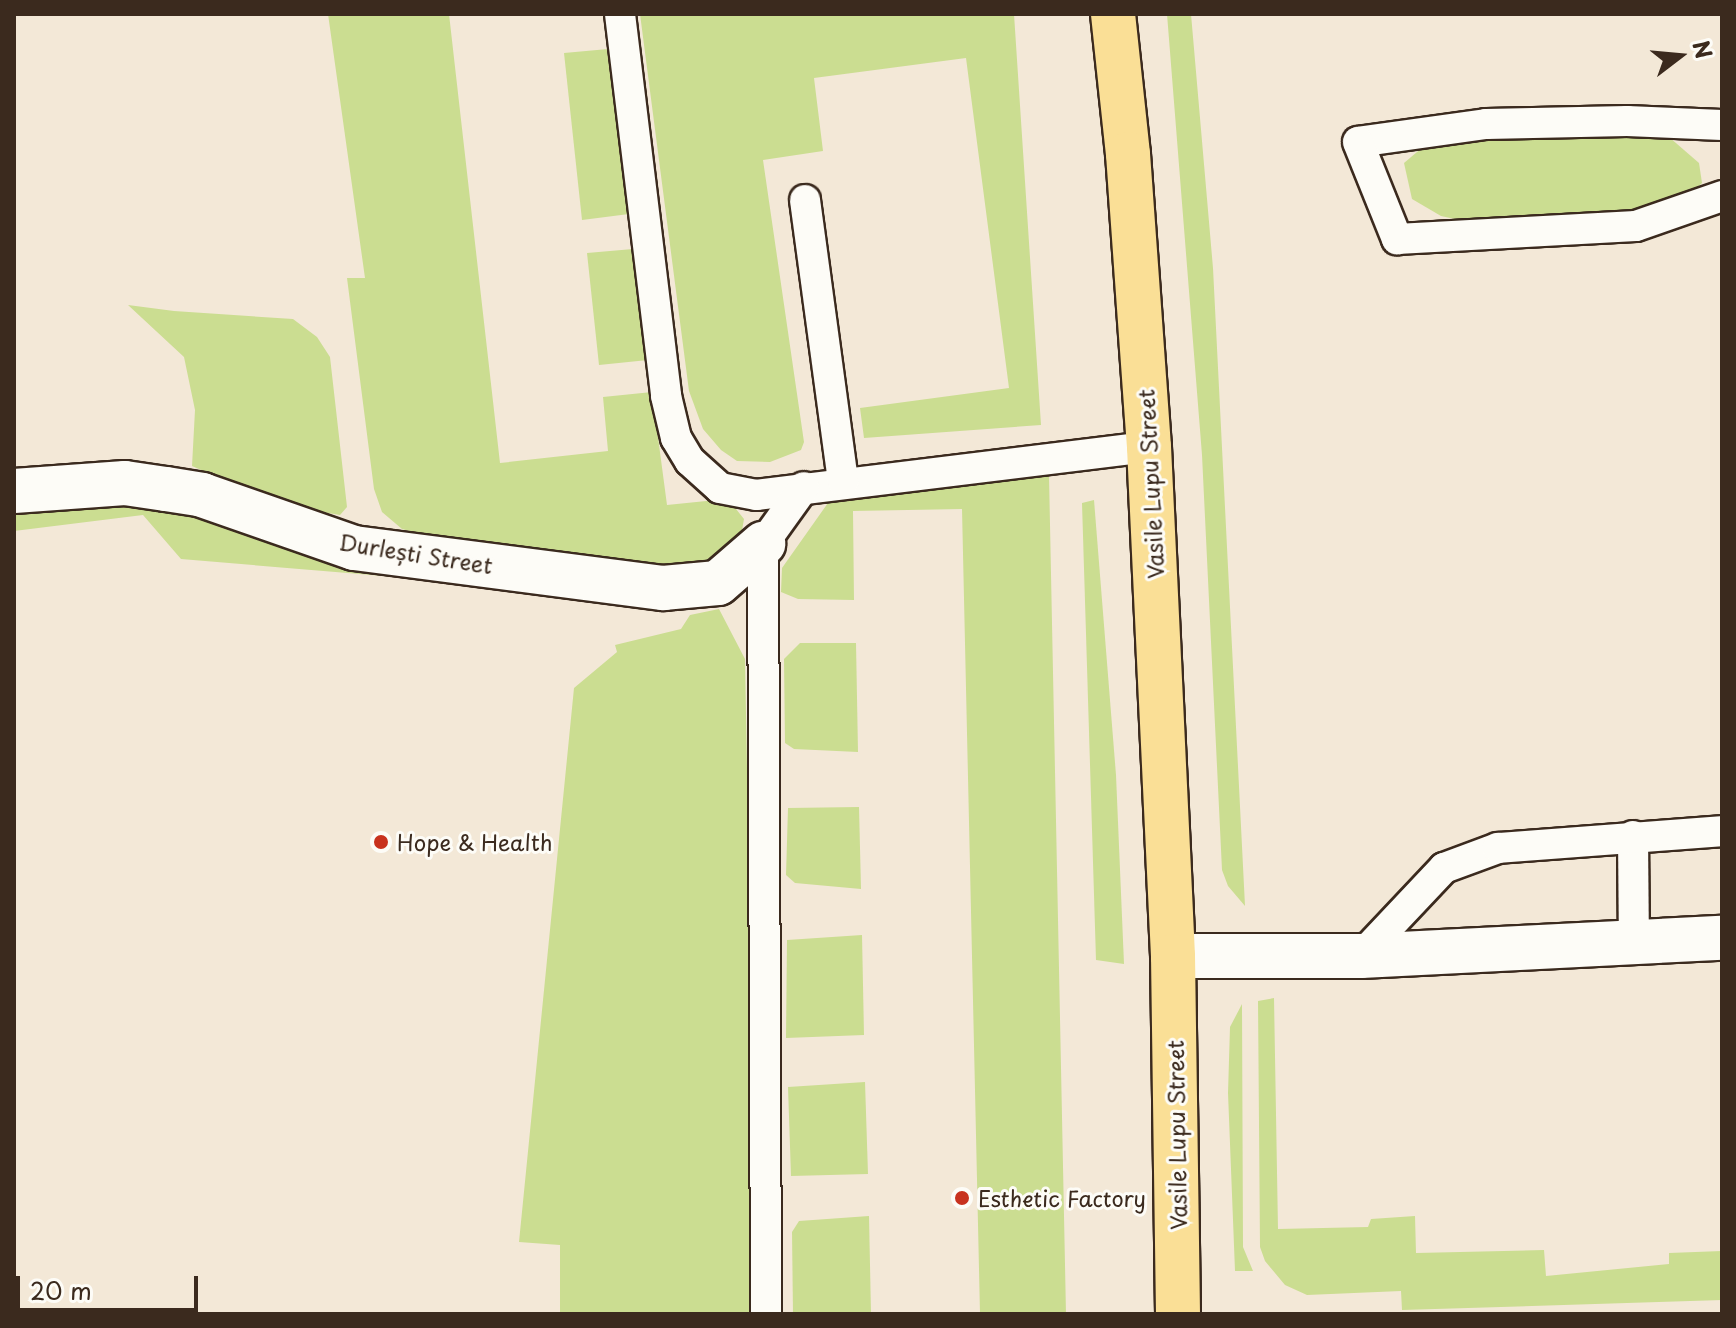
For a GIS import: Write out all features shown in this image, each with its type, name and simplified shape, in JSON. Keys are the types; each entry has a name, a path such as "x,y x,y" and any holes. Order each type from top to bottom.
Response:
{"main road":[{"name":"Vasile Lupu Street","path":"1113,14 1128,154 1149,447 1173,956 1178,1314"}],"street":[{"name":"Durlești Street","path":"14,491 125,483 166,489 202,495 354,548 663,588 718,583 763,544"},
{"path":"1173,956 1361,956 1722,938"}],"lane":[{"path":"620,14 666,396 676,438 690,461 720,488 756,495 1149,447"},
{"path":"1722,125 1627,121 1486,124 1358,142 1397,239 1636,226 1722,196"},
{"path":"805,200 843,482"},
{"path":"766,1314 763,544 804,487"},
{"path":"1361,956 1444,868 1498,848 1722,831"},
{"path":"1633,836 1634,942"}],"green space":[{"path":"328,14 449,14 500,463 608,451 603,397 652,392 667,505 716,500 732,504 744,519 741,536 709,567 691,575 428,536 402,529 382,512 374,489 347,278 365,278"},
{"path":"640,14 1014,14 1041,425 864,438 860,408 1009,388 966,58 814,78 823,151 763,160 804,442 801,450 770,462 737,461 721,450 703,429 689,391"},
{"path":"1167,14 1191,14 1213,268 1245,906 1228,886 1222,870 1202,455"},
{"path":"608,49 629,214 582,220 564,53"},
{"path":"1493,136 1669,137 1699,163 1702,183 1690,194 1641,211 1464,221 1441,216 1412,199 1404,163 1430,141"},
{"path":"633,249 648,360 599,365 587,253"},
{"path":"128,305 293,319 317,337 330,357 347,507 340,515 281,505 192,466 195,410 184,357"},
{"path":"1031,472 1049,475 1066,1314 980,1314 962,509 853,511 854,600 798,599 781,592 782,568 835,493"},
{"path":"1094,500 1116,775 1124,964 1096,960 1082,503"},
{"path":"147,504 598,594 181,559 143,515 14,531 14,506"},
{"path":"719,609 745,659 757,1314 560,1314 560,1245 519,1242 574,688 617,652 615,645 681,629 690,615"},
{"path":"800,643 856,643 858,752 794,749 785,743 784,659"},
{"path":"859,807 861,889 795,883 786,875 788,808"},
{"path":"862,935 864,1035 786,1038 787,940"},
{"path":"1274,998 1278,1229 1368,1227 1371,1219 1415,1216 1416,1253 1544,1250 1546,1276 1669,1264 1669,1253 1722,1251 1722,1300 1402,1310 1401,1291 1307,1295 1285,1285 1265,1261 1260,1247 1258,1001"},
{"path":"1242,1004 1243,1247 1253,1271 1235,1271 1228,1093 1230,1027"},
{"path":"865,1082 868,1174 791,1176 788,1087"},
{"path":"869,1216 871,1314 793,1314 792,1232 799,1221"}],"place":[{"name":"Hope & Health","path":"381,842"},
{"name":"Esthetic Factory","path":"962,1198"}]}
